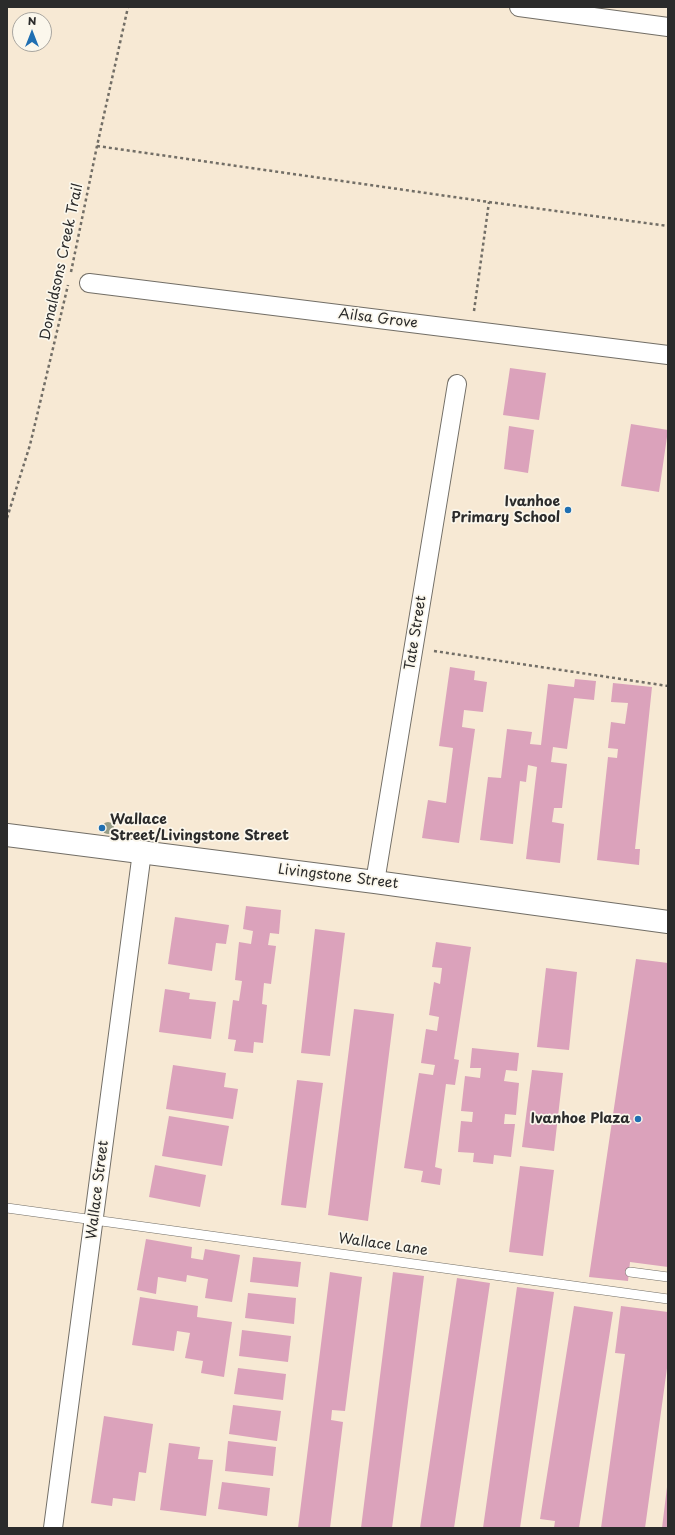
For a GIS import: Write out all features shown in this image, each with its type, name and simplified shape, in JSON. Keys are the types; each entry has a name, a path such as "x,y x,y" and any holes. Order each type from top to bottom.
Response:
{"main road":[{"name":"Livingstone Street","path":"7,835 375,882 668,922"}],"street":[{"path":"520,7 668,27"},
{"name":"Ailsa Grove","path":"89,283 668,354"},
{"name":"Tate Street","path":"375,882 457,384"},
{"name":"Wallace Street","path":"54,1528 142,852"}],"lane":[{"name":"Wallace Lane","path":"7,1208 668,1299"},
{"path":"630,1272 668,1277"}],"path":[{"name":"Donaldsons Creek Trail","path":"70,276 128,7"},
{"path":"97,146 668,226"},
{"path":"471,330 489,202"},
{"name":"Donaldsons Creek Trail","path":"7,518 30,445 69,281"},
{"path":"413,648 668,686"}],"building":[{"path":"510,368 546,373 539,420 503,415"},
{"path":"631,424 668,430 659,492 621,486"},
{"path":"509,426 534,430 528,473 504,469"},
{"path":"450,667 475,671 474,680 487,682 483,712 464,710 462,727 475,729 459,843 422,838 428,800 446,803 453,748 439,746"},
{"path":"575,679 596,681 594,700 574,698 567,749 553,747 551,762 567,764 562,808 554,808 552,822 564,824 560,863 526,859 537,767 528,765 526,782 520,781 513,844 480,840 488,777 501,778 507,729 532,732 530,744 541,745 548,684 574,687"},
{"path":"613,683 652,687 635,849 640,849 639,865 597,860 608,757 617,758 618,749 608,748 611,722 625,724 628,703 611,702"},
{"path":"246,906 281,910 279,934 270,933 268,945 276,946 271,984 264,983 262,1004 267,1005 263,1043 254,1042 253,1053 234,1051 236,1040 228,1039 233,1000 239,1001 242,981 235,980 239,942 251,944 253,931 243,929"},
{"path":"175,917 229,925 226,944 216,943 212,971 168,964"},
{"path":"315,929 345,933 330,1056 301,1053"},
{"path":"436,942 471,947 454,1059 459,1060 455,1085 446,1084 435,1167 442,1169 440,1185 421,1182 423,1171 404,1168 419,1073 433,1075 435,1065 421,1063 426,1029 437,1031 439,1017 429,1015 434,982 440,984 442,968 432,967"},
{"name":"Ivanhoe Plaza","path":"636,959 668,963 668,1267 630,1262 628,1281 589,1277"},
{"path":"546,968 577,972 569,1050 537,1047"},
{"path":"165,989 190,993 189,999 216,1002 211,1039 159,1032"},
{"path":"354,1009 394,1014 368,1221 328,1215"},
{"path":"472,1048 519,1053 517,1071 506,1070 504,1081 519,1083 516,1115 505,1114 504,1124 515,1124 511,1157 494,1155 493,1164 473,1162 474,1153 458,1152 461,1121 472,1122 473,1112 461,1111 465,1076 480,1078 481,1068 470,1068"},
{"path":"173,1065 226,1073 224,1087 238,1089 233,1119 166,1109"},
{"path":"532,1070 563,1073 554,1151 522,1147"},
{"path":"297,1080 323,1083 306,1208 281,1205"},
{"path":"169,1116 229,1126 222,1166 162,1156"},
{"path":"155,1165 206,1175 200,1207 149,1197"},
{"path":"520,1166 554,1170 543,1256 509,1252"},
{"path":"146,1239 192,1247 191,1258 203,1260 205,1249 240,1255 232,1302 205,1298 208,1279 187,1275 186,1282 158,1277 156,1294 137,1290"},
{"path":"253,1257 301,1262 298,1287 250,1282"},
{"path":"330,1272 362,1277 345,1411 332,1410 331,1420 343,1422 330,1528 298,1528"},
{"path":"393,1272 424,1276 392,1528 361,1528"},
{"path":"457,1278 490,1283 454,1528 420,1528"},
{"path":"517,1287 554,1292 520,1528 483,1528"},
{"path":"248,1293 296,1298 294,1324 245,1318"},
{"path":"140,1297 198,1306 197,1317 232,1322 224,1377 201,1373 203,1361 185,1358 190,1333 177,1331 174,1351 132,1345"},
{"path":"574,1306 613,1312 579,1528 554,1528 555,1521 540,1519"},
{"path":"621,1306 668,1312 668,1361 645,1528 601,1528 625,1354 615,1353"},
{"path":"242,1330 291,1336 288,1362 239,1356"},
{"path":"238,1368 286,1374 283,1400 234,1394"},
{"path":"233,1405 281,1411 277,1441 229,1434"},
{"path":"104,1416 153,1424 146,1473 139,1472 135,1501 113,1498 112,1506 91,1503"},
{"path":"228,1441 276,1447 273,1476 225,1471"},
{"path":"169,1443 200,1447 198,1459 213,1460 206,1516 160,1510"},
{"path":"222,1482 270,1488 267,1516 218,1509"},
{"path":"667,1487 668,1528 662,1528"}],"place":[{"name":"Ivanhoe Primary School","path":"568,510"},
{"name":"Wallace Street/Livingstone Street","path":"102,828"},
{"name":"Ivanhoe Plaza","path":"638,1119"}]}
